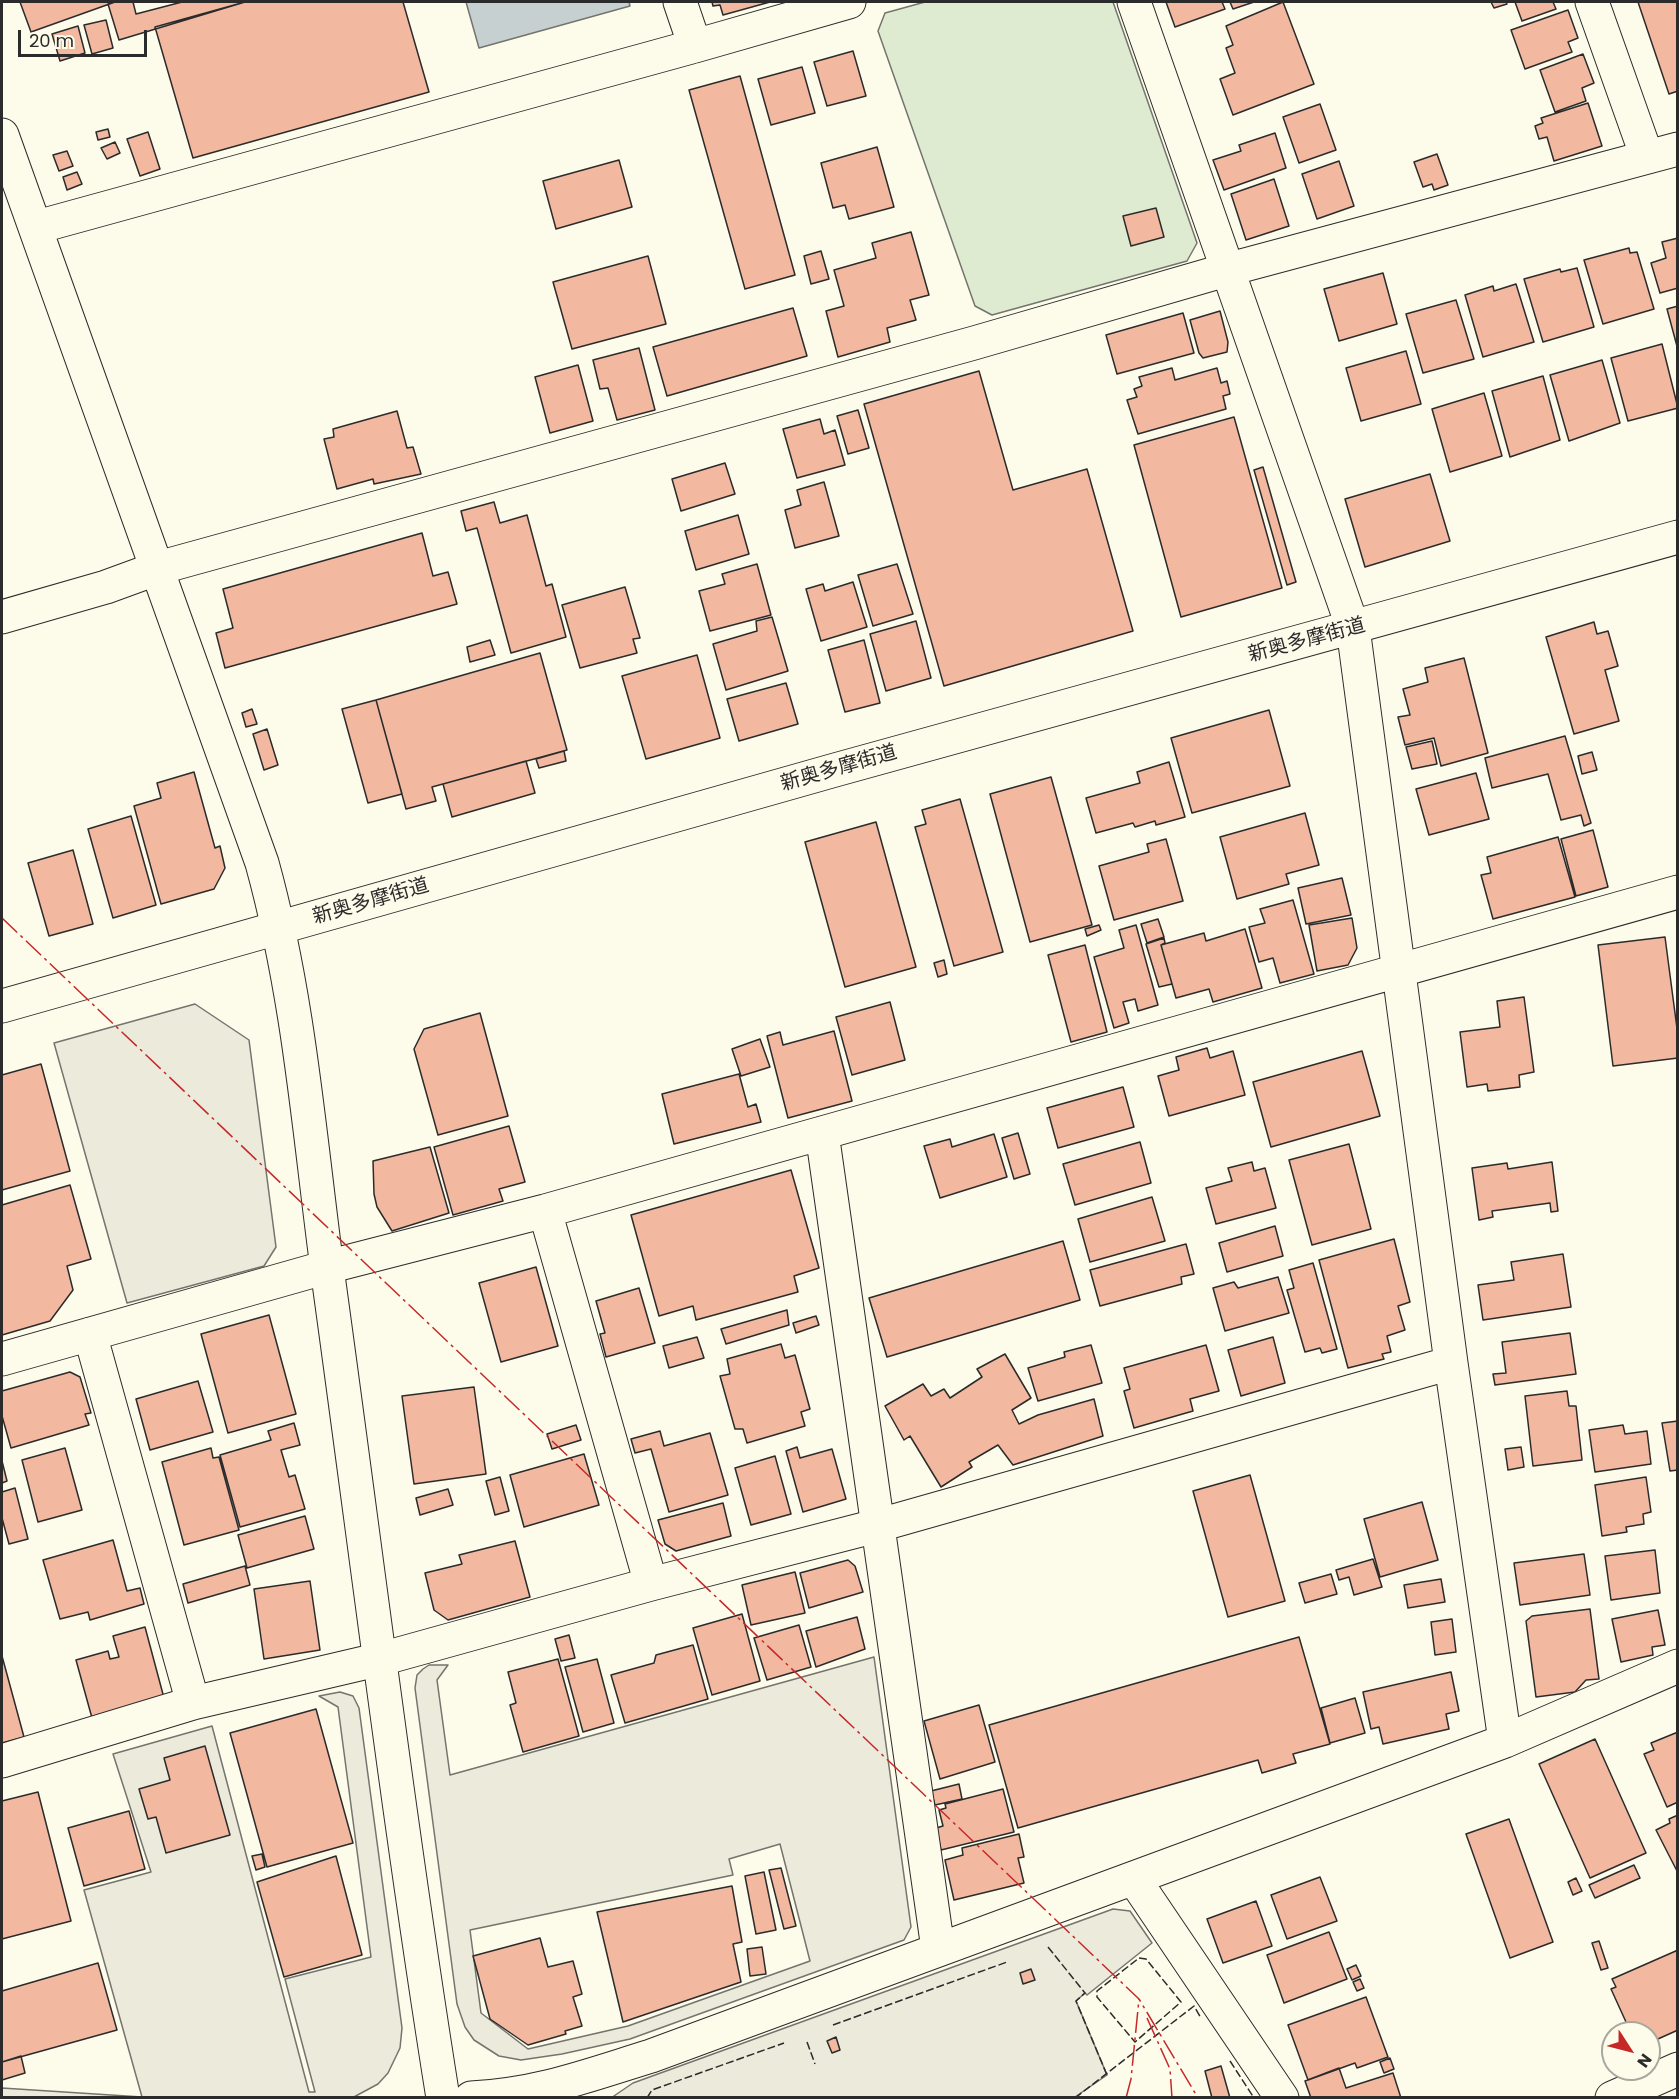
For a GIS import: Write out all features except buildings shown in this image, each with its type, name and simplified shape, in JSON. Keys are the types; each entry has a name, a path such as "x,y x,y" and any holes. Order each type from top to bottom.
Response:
{"street":[{"path":"680,2 695,46"},
{"path":"37,227 849,2"},
{"path":"1134,2 1353,628 1451,1363 1505,1741"},
{"path":"2,617 106,587 158,567 974,343 1227,270 1662,153 1592,2"},
{"path":"2,135 37,227 262,863 280,928 297,1018 327,1267 443,2097"},
{"name":"新奥多摩街道","path":"2,1006 823,773 1677,537"},
{"path":"2,1359 327,1267 545,1211 1677,892"},
{"path":"822,1133 876,1526 938,1949"},
{"path":"545,1211 651,1584"},
{"path":"90,1334 193,1703"},
{"path":"2,1761 193,1703 381,1659 651,1584 876,1526 1451,1363"},
{"path":"471,2097 558,2092 938,1949 1505,1741 1677,1666"},
{"path":"1134,1879 1282,2097"},
{"path":"1612,2097 1677,2069"}],"green space":[{"path":"925,2 1113,2 1197,243 1187,261 992,315 975,306 878,31 885,13"}],"shaded area":[{"path":"466,2 629,2 630,6 479,48"},
{"path":"195,1004 249,1040 276,1247 264,1266 127,1303 54,1043"},
{"path":"874,1657 911,1927 904,1940 630,2039 562,2054 521,2060 499,2056 474,2040 465,2027 457,2004 415,1688 417,1675 429,1665 448,1665 437,1680 450,1775","holes":["780,1844 810,1961 628,2026 528,2049 481,2013 470,1930 733,1875 729,1859"]},
{"path":"340,1692 353,1696 359,1708 402,2028 400,2048 388,2073 378,2084 352,2098 2,2098 2,2088 142,2097 84,1890 151,1872 113,1754 212,1726 309,2092 315,2092 285,1979 371,1957 338,1707 319,1696"},
{"path":"1113,1909 1130,1911 1152,1943 1087,1995 1085,1993 1076,2001 1107,2075 1075,2097 611,2098 633,2083"}],"fence":[{"path":"1048,1947 1085,1993 1076,2001 1107,2075"},
{"path":"1139,1958 1146,1959 1181,2002 1135,2042 1097,1997 1097,1991 1139,1958"},
{"path":"833,2025 1007,1962"},
{"path":"1075,2098 1194,2006 1201,2018"},
{"path":"807,2042 815,2064"},
{"path":"647,2098 652,2090 784,2043"},
{"path":"1230,2061 1254,2098"}],"power":[{"path":"2,918 1139,1999 1198,2098"},
{"path":"1126,2098 1131,2079 1139,1999"},
{"path":"1147,2018 1170,2069 1172,2098"}]}
